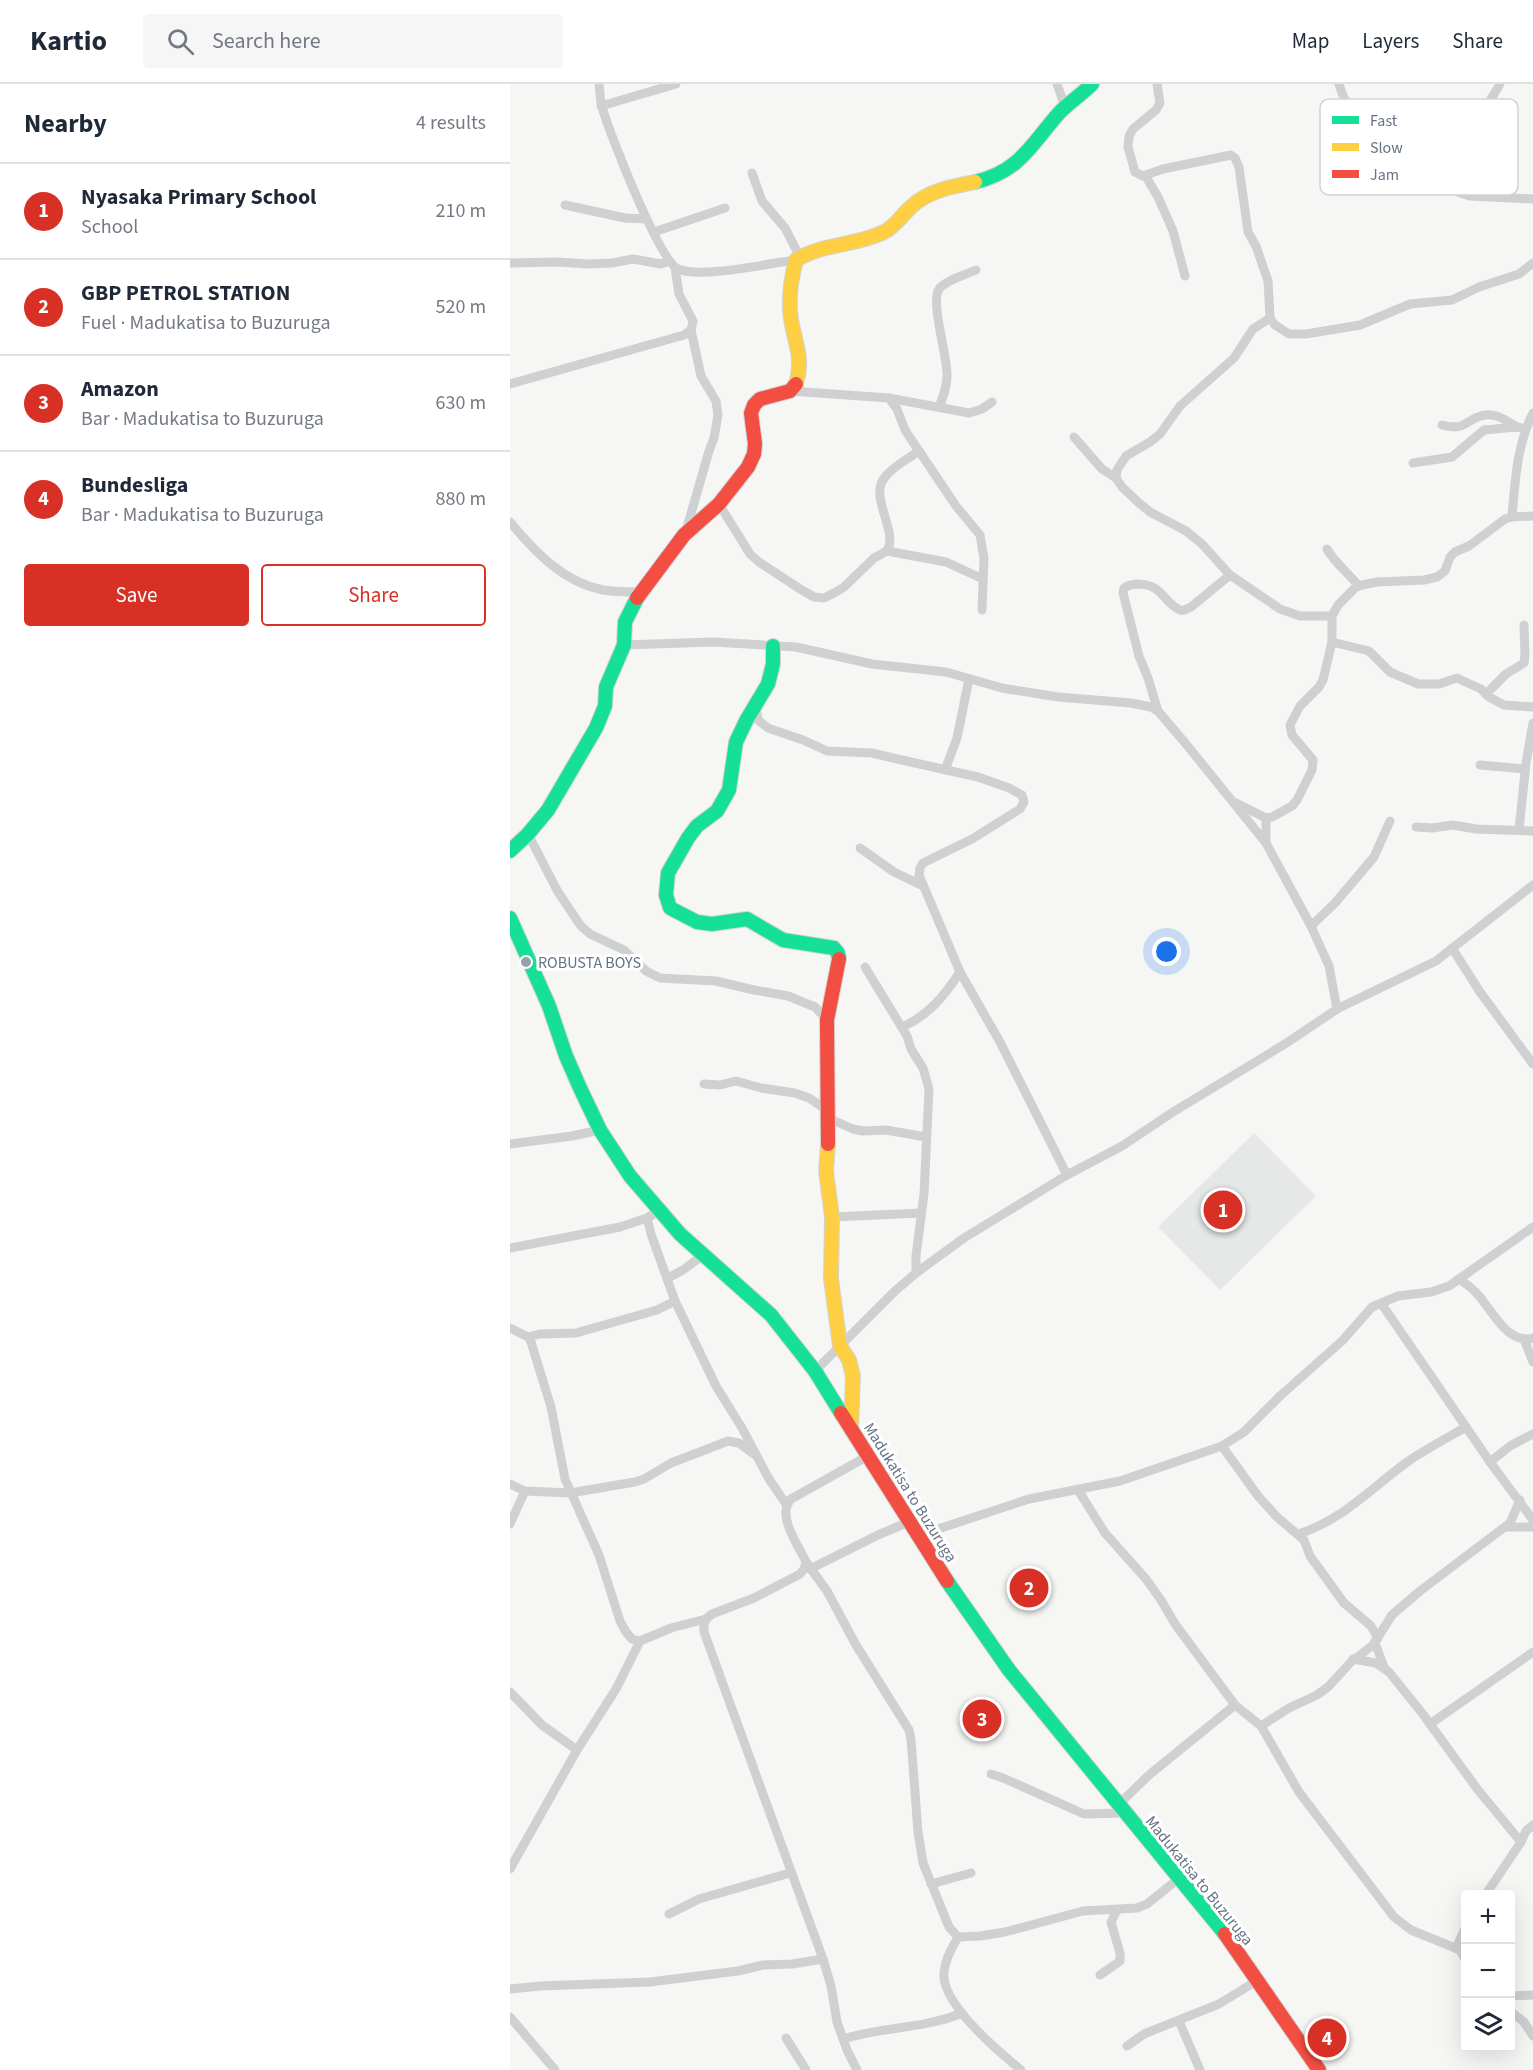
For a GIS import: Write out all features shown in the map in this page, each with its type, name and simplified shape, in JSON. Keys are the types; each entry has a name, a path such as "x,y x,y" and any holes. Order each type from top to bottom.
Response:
{"street":[{"path":"599,84 602,106 646,219 672,264 679,294 693,321 691,330 701,376 716,401 718,415 714,438 684,535"},
{"path":"602,106 676,84"},
{"path":"1057,84 1065,107"},
{"path":"510,263 588,264 612,263 633,258 672,264 695,272 798,259 811,252 857,242 885,233 906,211 930,194 940,189 985,180 1000,174 1026,157 1065,107 1092,84"},
{"path":"1157,84 1160,103 1156,110 1133,129 1129,136 1128,147 1135,172 1145,175 1231,155 1235,158 1239,167 1246,225 1268,280 1270,318 1275,325 1289,334 1306,334 1360,325 1410,304 1452,300 1479,287 1519,274 1533,263"},
{"path":"1339,84 1347,99"},
{"path":"1491,99 1500,84"},
{"path":"752,173 762,201 785,228 798,259 793,271 790,311 798,344 799,375 796,385 790,391"},
{"path":"1145,175 1173,231 1185,276"},
{"path":"1467,195 1533,200"},
{"path":"565,205 625,218 646,219"},
{"path":"654,232 725,208"},
{"path":"939,407 947,376 936,305 937,295 944,285 976,270"},
{"path":"1116,478 1117,470 1126,456 1160,434 1180,406 1234,358 1253,329 1270,318"},
{"path":"510,384 684,335 691,330"},
{"path":"510,851 548,810 596,729 605,705 606,687 624,645 625,622 640,592 684,535 719,504 739,480 754,454 751,413 754,405 767,397 790,391 890,398 969,413 982,409 992,402"},
{"path":"890,398 905,430 956,506 980,536 984,550 982,610"},
{"path":"1512,517 1521,428 1533,413"},
{"path":"1442,424 1459,428 1486,415 1495,415 1521,428"},
{"path":"1413,463 1452,458 1484,429 1521,428"},
{"path":"1074,437 1102,469 1116,478 1122,487 1150,512 1172,522 1202,544 1230,575 1280,609 1292,614 1332,616"},
{"path":"719,504 750,554 759,562 814,597 830,596 844,587 866,564 887,551 890,541 880,496 882,480 919,451"},
{"path":"1266,818 1292,806 1307,784 1313,760 1292,735 1290,725 1300,706 1323,680 1332,642 1332,616 1348,595 1359,586 1377,582 1424,580 1437,577 1445,571 1450,557 1455,552 1469,546 1505,519 1533,516"},
{"path":"510,522 548,563 565,574 602,590 640,592"},
{"path":"1327,549 1331,557 1359,586"},
{"path":"887,551 946,562 983,579"},
{"path":"1158,711 1149,678 1138,656 1124,597 1124,588 1131,584 1149,585 1163,594 1177,609 1185,610 1230,575"},
{"path":"1486,694 1506,674 1524,663 1524,625"},
{"path":"624,645 713,642 796,647 872,664 946,672 1002,688 1058,697 1131,703 1151,707 1158,711 1266,843 1311,926 1329,966 1337,1009"},
{"path":"1332,642 1369,651 1390,672 1405,680 1427,685 1457,678 1481,689 1504,705 1533,707"},
{"path":"773,646 771,675 736,742 729,790 717,811 697,826 688,838 668,873 666,895 670,908 697,922 712,924 747,919 783,940 834,948 838,953 840,963 827,1020 829,1137 827,1183 832,1217 831,1279 840,1346 849,1360 853,1377 850,1428"},
{"path":"945,770 957,738 969,679"},
{"path":"756,707 758,720 768,728 827,751 872,753 978,777 1022,795 1024,802 1020,809 972,839 923,863 919,875 960,972 1000,1042 1067,1175"},
{"path":"1520,830 1525,769 1533,723"},
{"path":"1480,765 1525,769"},
{"path":"1233,802 1266,818"},
{"path":"1266,818 1266,843"},
{"path":"1311,926 1335,903 1374,857 1390,821"},
{"path":"1416,827 1432,828 1453,825 1484,830 1533,831"},
{"path":"528,834 558,892 581,926 590,934 624,950 646,971 660,978 716,981 788,996 815,1006 827,1020"},
{"path":"860,848 894,872 923,886"},
{"path":"815,1371 895,1291 971,1234 1067,1175 1122,1146 1337,1009 1436,961 1533,885"},
{"name":"Madukatisa to Buzuruga","path":"510,918 549,1006 566,1056 600,1130 630,1176 702,1255 771,1315 815,1371 951,1587 1009,1670 1225,1935 1319,2070"},
{"path":"1452,948 1493,1010 1533,1064"},
{"path":"865,968 902,1027 911,1049 928,1078 924,1194 916,1274"},
{"path":"902,1027 918,1021 929,1011 950,988 960,972"},
{"path":"704,1084 720,1085 736,1081 761,1088 795,1093 809,1098 827,1114 853,1129 886,1130 926,1137"},
{"path":"510,1144 550,1140 600,1130"},
{"path":"510,1248 620,1227 647,1218 659,1210"},
{"path":"832,1217 921,1214"},
{"path":"647,1218 675,1301 716,1386 769,1479 786,1504 786,1519 808,1565 827,1591 856,1645 909,1730 920,1851 949,1927 958,1937"},
{"path":"920,1535 1029,1499 1120,1481 1222,1446 1244,1432 1341,1341 1367,1311 1404,1295 1439,1290 1459,1279 1533,1227"},
{"path":"668,1278 702,1255"},
{"path":"1459,1279 1480,1297 1501,1324 1517,1337 1528,1338 1533,1362"},
{"path":"528,1337 540,1334 576,1333 657,1310 675,1301"},
{"path":"1381,1303 1490,1462 1533,1520"},
{"path":"510,1328 528,1337 531,1342 551,1407 560,1461 570,1493 599,1555 623,1626 632,1639 640,1641 671,1628 706,1619 712,1614 754,1598 800,1574 808,1565 911,1521"},
{"path":"1298,1534 1322,1526 1410,1460 1466,1426"},
{"path":"1490,1462 1510,1446 1533,1434"},
{"path":"510,1484 525,1491 570,1493 635,1482 671,1463 728,1441 739,1443 756,1455"},
{"path":"1222,1446 1258,1496 1277,1517 1304,1540 1310,1556 1344,1603 1371,1626 1384,1667 1430,1724 1478,1790 1521,1842"},
{"path":"786,1504 868,1456"},
{"path":"1078,1490 1105,1533 1151,1586 1175,1624 1235,1705 1261,1726 1299,1792 1394,1917 1411,1930 1456,1948 1461,1952"},
{"path":"510,1524 525,1491"},
{"path":"1261,1726 1328,1687 1353,1659 1376,1640 1392,1615 1420,1591 1507,1527 1520,1500"},
{"path":"1507,1527 1533,1527"},
{"path":"706,1619 704,1632 823,1959 843,2038 857,2070"},
{"path":"510,1869 577,1750 616,1689 640,1641"},
{"path":"1430,1724 1533,1652"},
{"path":"1353,1659 1384,1667"},
{"path":"510,1692 542,1725 577,1750"},
{"path":"991,1774 1084,1814 1121,1809 1149,1775 1235,1705"},
{"path":"1489,1890 1526,1831 1533,1826"},
{"path":"669,1914 699,1899 790,1873"},
{"path":"931,1884 970,1873"},
{"path":"958,1937 1005,1932 1083,1911 1137,1908 1147,1904 1178,1879"},
{"path":"1100,1975 1120,1961 1111,1922 1118,1910"},
{"path":"958,1937 949,1953 944,1973 947,1989 962,2013 1021,2070"},
{"path":"1456,1948 1461,1937"},
{"path":"510,1989 650,1982 738,1971 763,1965 792,1964 823,1959"},
{"path":"1127,2046 1144,2034 1219,2004 1258,1980"},
{"path":"1515,1996 1533,1995"},
{"path":"843,2038 962,2013"},
{"path":"1515,2015 1524,2022 1533,2036"},
{"path":"510,2017 555,2070"},
{"path":"1179,2021 1200,2070"},
{"path":"786,2038 806,2070"}],"shaded area":[{"path":"1254,1133 1316,1196 1220,1290 1158,1227"}],"traffic: fast":[{"path":"975,182 1014,164 1060,112 1092,84"},
{"path":"510,851 548,810 596,728 605,706 606,687 624,645 625,622 637,598"},
{"path":"773,646 773,664 768,684 736,742 729,790 717,811 697,826 688,838 668,873 666,895 670,908 697,922 712,924 747,919 783,940 834,948 839,959"},
{"path":"510,918 549,1006 580,1088 600,1130 630,1176 680,1234 771,1315 815,1371 841,1413"},
{"path":"947,1581 1009,1670 1225,1934"}],"traffic: slow":[{"path":"796,384 799,356 790,305 796,260 817,250 873,237 888,230 911,207 925,197 941,190 975,182"},
{"path":"828,1144 826,1171 832,1217 831,1279 840,1346 849,1360 853,1376 851,1428"}],"traffic: jam":[{"path":"637,598 684,535 719,504 748,467 754,454 755,444 751,413 754,405 760,399 790,391 796,384"},
{"path":"828,1144 827,1020 839,959"},
{"path":"841,1413 947,1581"},
{"path":"1225,1934 1319,2070"}],"place":[{"name":"ROBUSTA BOYS","path":"526,962"},
{"name":"Nyasaka Primary School","path":"1223,1210"},
{"name":"GBP PETROL STATION","path":"1029,1588"},
{"name":"Amazon","path":"982,1719"},
{"name":"Bundesliga","path":"1327,2038"}]}
